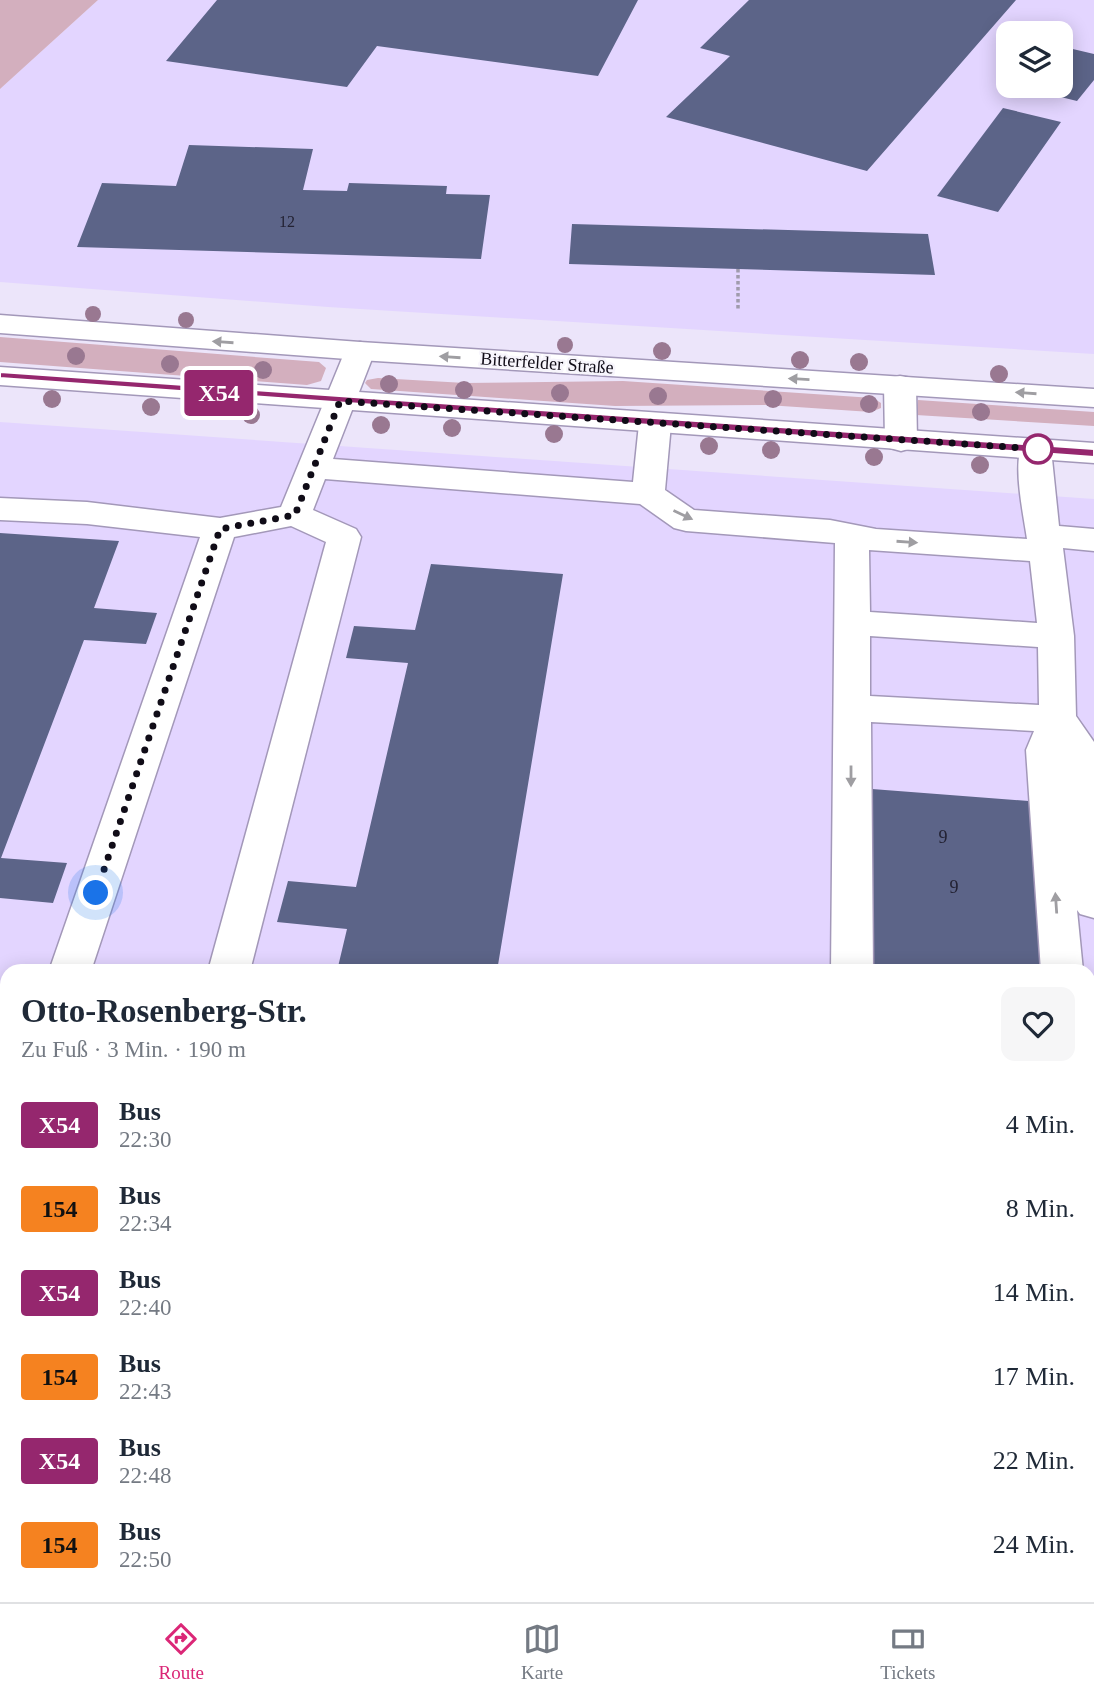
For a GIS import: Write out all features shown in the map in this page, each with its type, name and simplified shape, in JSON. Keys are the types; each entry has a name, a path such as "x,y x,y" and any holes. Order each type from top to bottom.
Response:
{"main road":[{"name":"Bitterfelder Straße","path":"0,324 360,351 1094,398"},
{"path":"295,515 360,351"},
{"path":"0,376 1094,453"},
{"path":"900,385 901,441"},
{"path":"648,494 655,424"},
{"path":"1035,449 1056,636 1058,719 1045,750 1061,964"},
{"path":"312,468 648,494 686,520 830,531 876,540 1045,544 1094,540"},
{"path":"0,509 87,513 220,529 295,515 344,537 231,964"},
{"path":"72,964 220,529"},
{"path":"852,535 852,964"},
{"path":"853,623 1056,636"},
{"path":"851,708 1058,719 1075,740 1094,904"}],"path":[{"path":"738,269 738,310"}],"shaded area":[{"path":"0,0 98,0 0,89"},
{"path":"98,0 1094,0 1094,354 328,307 0,282 0,89"},
{"path":"0,337 319,362 326,368 321,381 307,385 0,362"},
{"path":"378,378 465,383 623,381 873,398 881,403 881,408 871,412 767,405 615,406 371,389 365,383"},
{"path":"918,400 1094,412 1094,426 916,415"},
{"path":"0,422 1094,499 1094,964 0,964"}],"building":[{"path":"217,0 638,0 598,76 377,46 347,87 166,61"},
{"path":"749,0 1016,0 867,171 666,117 730,56 700,48"},
{"path":"1073,49 1094,54 1094,80 1077,101 1065,98 1073,98"},
{"path":"1003,108 1061,122 998,212 937,196"},
{"path":"189,145 313,149 303,190 347,191 349,183 447,186 446,194 490,195 481,259 77,247 102,183 176,186"},
{"path":"572,224 928,234 935,275 569,264"},
{"path":"0,533 119,541 94,608 157,613 146,644 84,640 1,858 67,863 53,903 0,898"},
{"path":"431,564 563,574 498,964 339,964 347,929 277,922 288,881 356,887 408,663 346,658 354,626 415,630"},
{"path":"859,788 1041,802 1055,964 861,964"}],"bus line":[{"name":"X54","path":"0,376 1094,453"}],"route":[{"path":"96,893 220,529 295,515 340,401 1038,449"}]}
